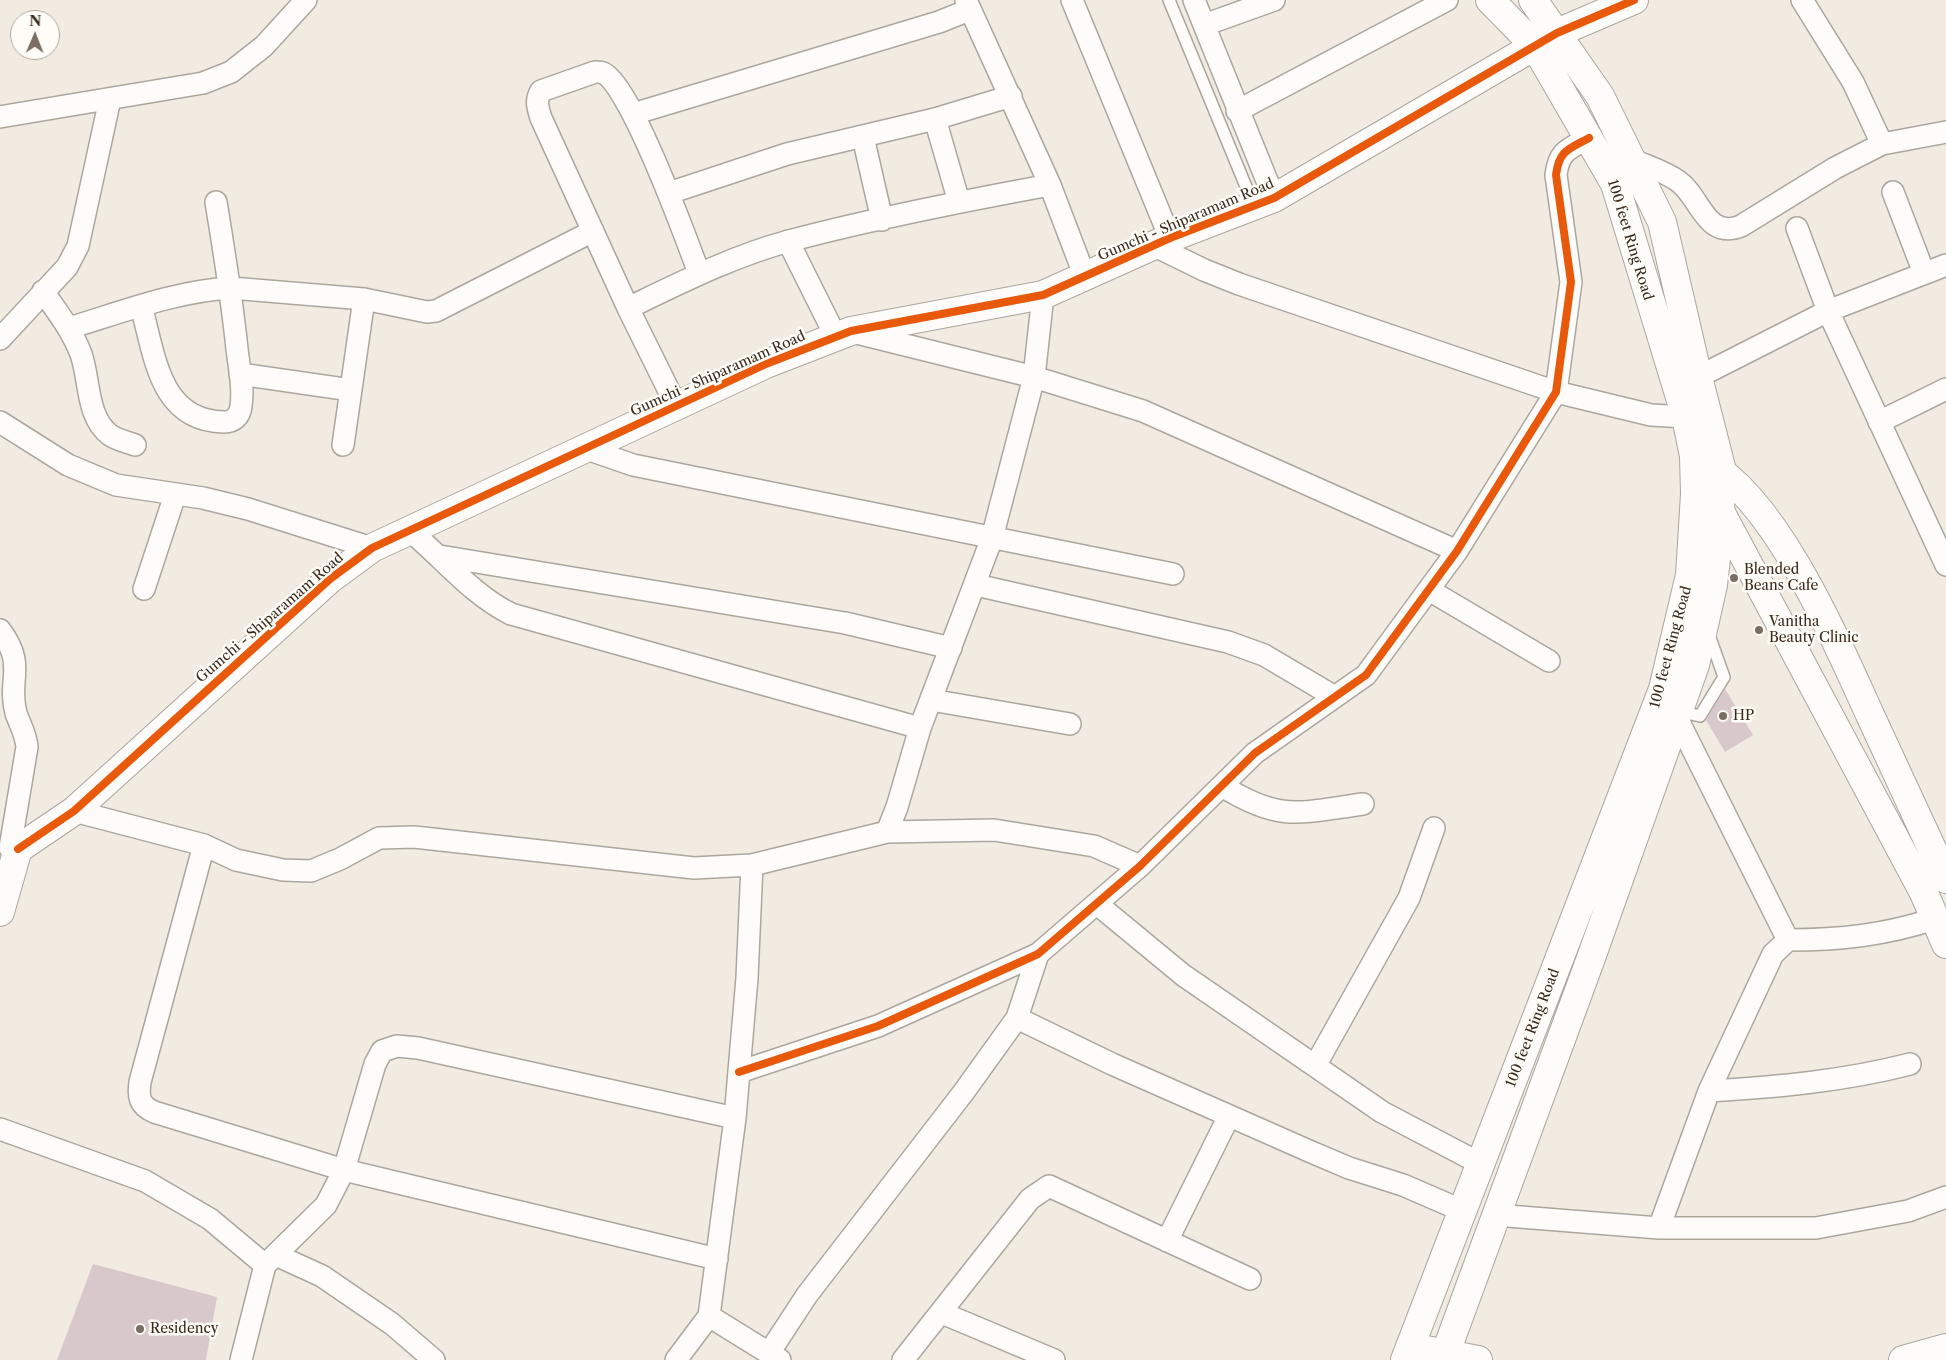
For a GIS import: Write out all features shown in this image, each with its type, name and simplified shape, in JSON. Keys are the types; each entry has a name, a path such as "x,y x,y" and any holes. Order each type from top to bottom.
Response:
{"main road":[{"name":"100 feet Ring Road","path":"1444,1357 1591,958 1695,665 1713,585 1722,471 1662,222 1600,96 1546,40 1490,0"},
{"name":"100 feet Ring Road","path":"1407,1354 1663,689 1690,574 1695,494 1694,456 1686,417 1615,184 1589,138 1546,40 1533,0"},
{"name":"Gumchi - Shiparamam Road","path":"9,848 74,810 330,579 372,548 408,529 766,364 843,334 1043,295 1163,242 1264,202 1546,40 1634,0"},
{"path":"1694,456 1722,471 1762,512 1791,558 1831,631 1939,884 1934,919 1946,944"},
{"path":"1695,494 1720,510 1939,884"},
{"path":"0,912 9,848"},
{"path":"1903,1360 1946,1348"},
{"path":"1407,1354 1478,1360"}],"street":[{"path":"0,117 203,83 231,72 264,46 306,0"},
{"path":"1072,0 1163,242 1204,270 1239,284 1556,392 1651,416 1686,417"},
{"path":"1194,0 1237,111 1264,202"},
{"path":"1204,25 1274,0"},
{"path":"1237,111 1448,0"},
{"path":"1802,0 1853,82 1882,144"},
{"path":"633,114 939,22 968,5 1050,185 1085,277"},
{"path":"676,405 628,308 541,118 537,97 547,88 595,72 603,73 614,85 633,114 669,193 699,274"},
{"path":"669,193 787,154 935,119 1011,96"},
{"path":"0,339 67,267 78,246 110,99"},
{"path":"935,119 959,202"},
{"path":"1631,159 1678,181 1713,225 1721,230 1730,230 1741,226 1835,168 1882,144 1946,132"},
{"path":"863,137 882,220"},
{"path":"739,1072 878,1026 1038,954 1140,866 1255,753 1366,675 1457,551 1556,392 1571,282 1556,175 1558,161 1565,150 1589,138"},
{"path":"628,308 699,274 788,241 959,202 1050,185"},
{"path":"1893,192 1924,273"},
{"path":"141,306 162,382 168,395 177,405 204,419 224,422 233,420 239,415 242,407 240,374 231,288 216,202"},
{"path":"1796,228 1828,310 1946,565"},
{"path":"69,328 141,306 209,289 231,288 364,299 427,312 436,311 593,231"},
{"path":"788,241 843,334 1034,377 1143,411 1457,551"},
{"path":"1698,377 1828,310 1946,265"},
{"path":"43,291 69,328 81,355 97,420 112,436 135,445"},
{"path":"887,832 897,807 920,728 976,585 992,538 1034,377 1043,295"},
{"path":"343,445 364,299"},
{"path":"240,374 351,390"},
{"path":"1879,422 1946,389"},
{"path":"0,422 68,465 116,485 204,498 248,509 372,548"},
{"path":"584,448 633,465 1173,574"},
{"path":"144,589 175,495"},
{"path":"408,529 440,556 470,588 494,605 519,616 920,728"},
{"path":"440,556 846,623 951,648"},
{"path":"976,585 1236,645 1264,655 1335,697"},
{"path":"1428,590 1549,661"},
{"path":"0,630 12,648 15,659 16,712 24,731 27,747 9,848"},
{"path":"931,700 1070,724"},
{"path":"1677,713 1788,940"},
{"path":"1222,786 1249,803 1272,811 1298,813 1363,804"},
{"path":"74,810 204,845 236,860 283,870 311,871 340,859 379,838 414,837 694,868 752,865 887,832 994,830 1094,846 1140,866"},
{"path":"1315,1066 1409,898 1434,828"},
{"path":"204,845 140,1082 138,1097 142,1105 154,1112 344,1170 717,1259"},
{"path":"676,1360 710,1316 735,1118 747,978 752,865"},
{"path":"1097,904 1183,975 1382,1112 1481,1164"},
{"path":"1659,1228 1710,1091 1773,954 1788,940 1831,940 1896,932 1934,919"},
{"path":"710,1316 775,1356 807,1294 963,1093 1017,1018 1038,954"},
{"path":"1017,1018 1112,1064 1349,1168 1403,1185 1463,1211"},
{"path":"241,1360 270,1260 326,1205 344,1170 375,1064 382,1051 397,1046 418,1048 735,1118"},
{"path":"1710,1091 1778,1087 1865,1075 1910,1064"},
{"path":"1167,1241 1229,1116"},
{"path":"0,1129 145,1181 210,1219 270,1260 322,1276 392,1324 434,1360"},
{"path":"903,1360 942,1313 1030,1199 1049,1186 1250,1279"},
{"path":"1495,1215 1659,1228 1816,1228 1908,1211 1946,1197"},
{"path":"942,1313 1054,1360"}],"lane":[{"path":"1169,0 1264,202"}],"building":[{"path":"1725,689 1753,735 1725,752 1706,720"},
{"name":"Residency","path":"93,1264 217,1297 206,1360 57,1360"}],"cycle path":[{"path":"18,849 74,811 330,579 372,548 766,364 851,331 1043,295 1170,238 1274,198 1557,33 1634,0"},
{"path":"739,1072 878,1026 1038,954 1140,866 1255,753 1366,675 1457,551 1556,392 1571,282 1556,175 1557,167 1562,155 1566,151 1589,138"}],"place":[{"name":"Blended Beans Cafe","path":"1734,578"},
{"name":"Vanitha Beauty Clinic","path":"1759,630"},
{"name":"HP","path":"1723,716"},
{"name":"Residency","path":"140,1329"}]}
